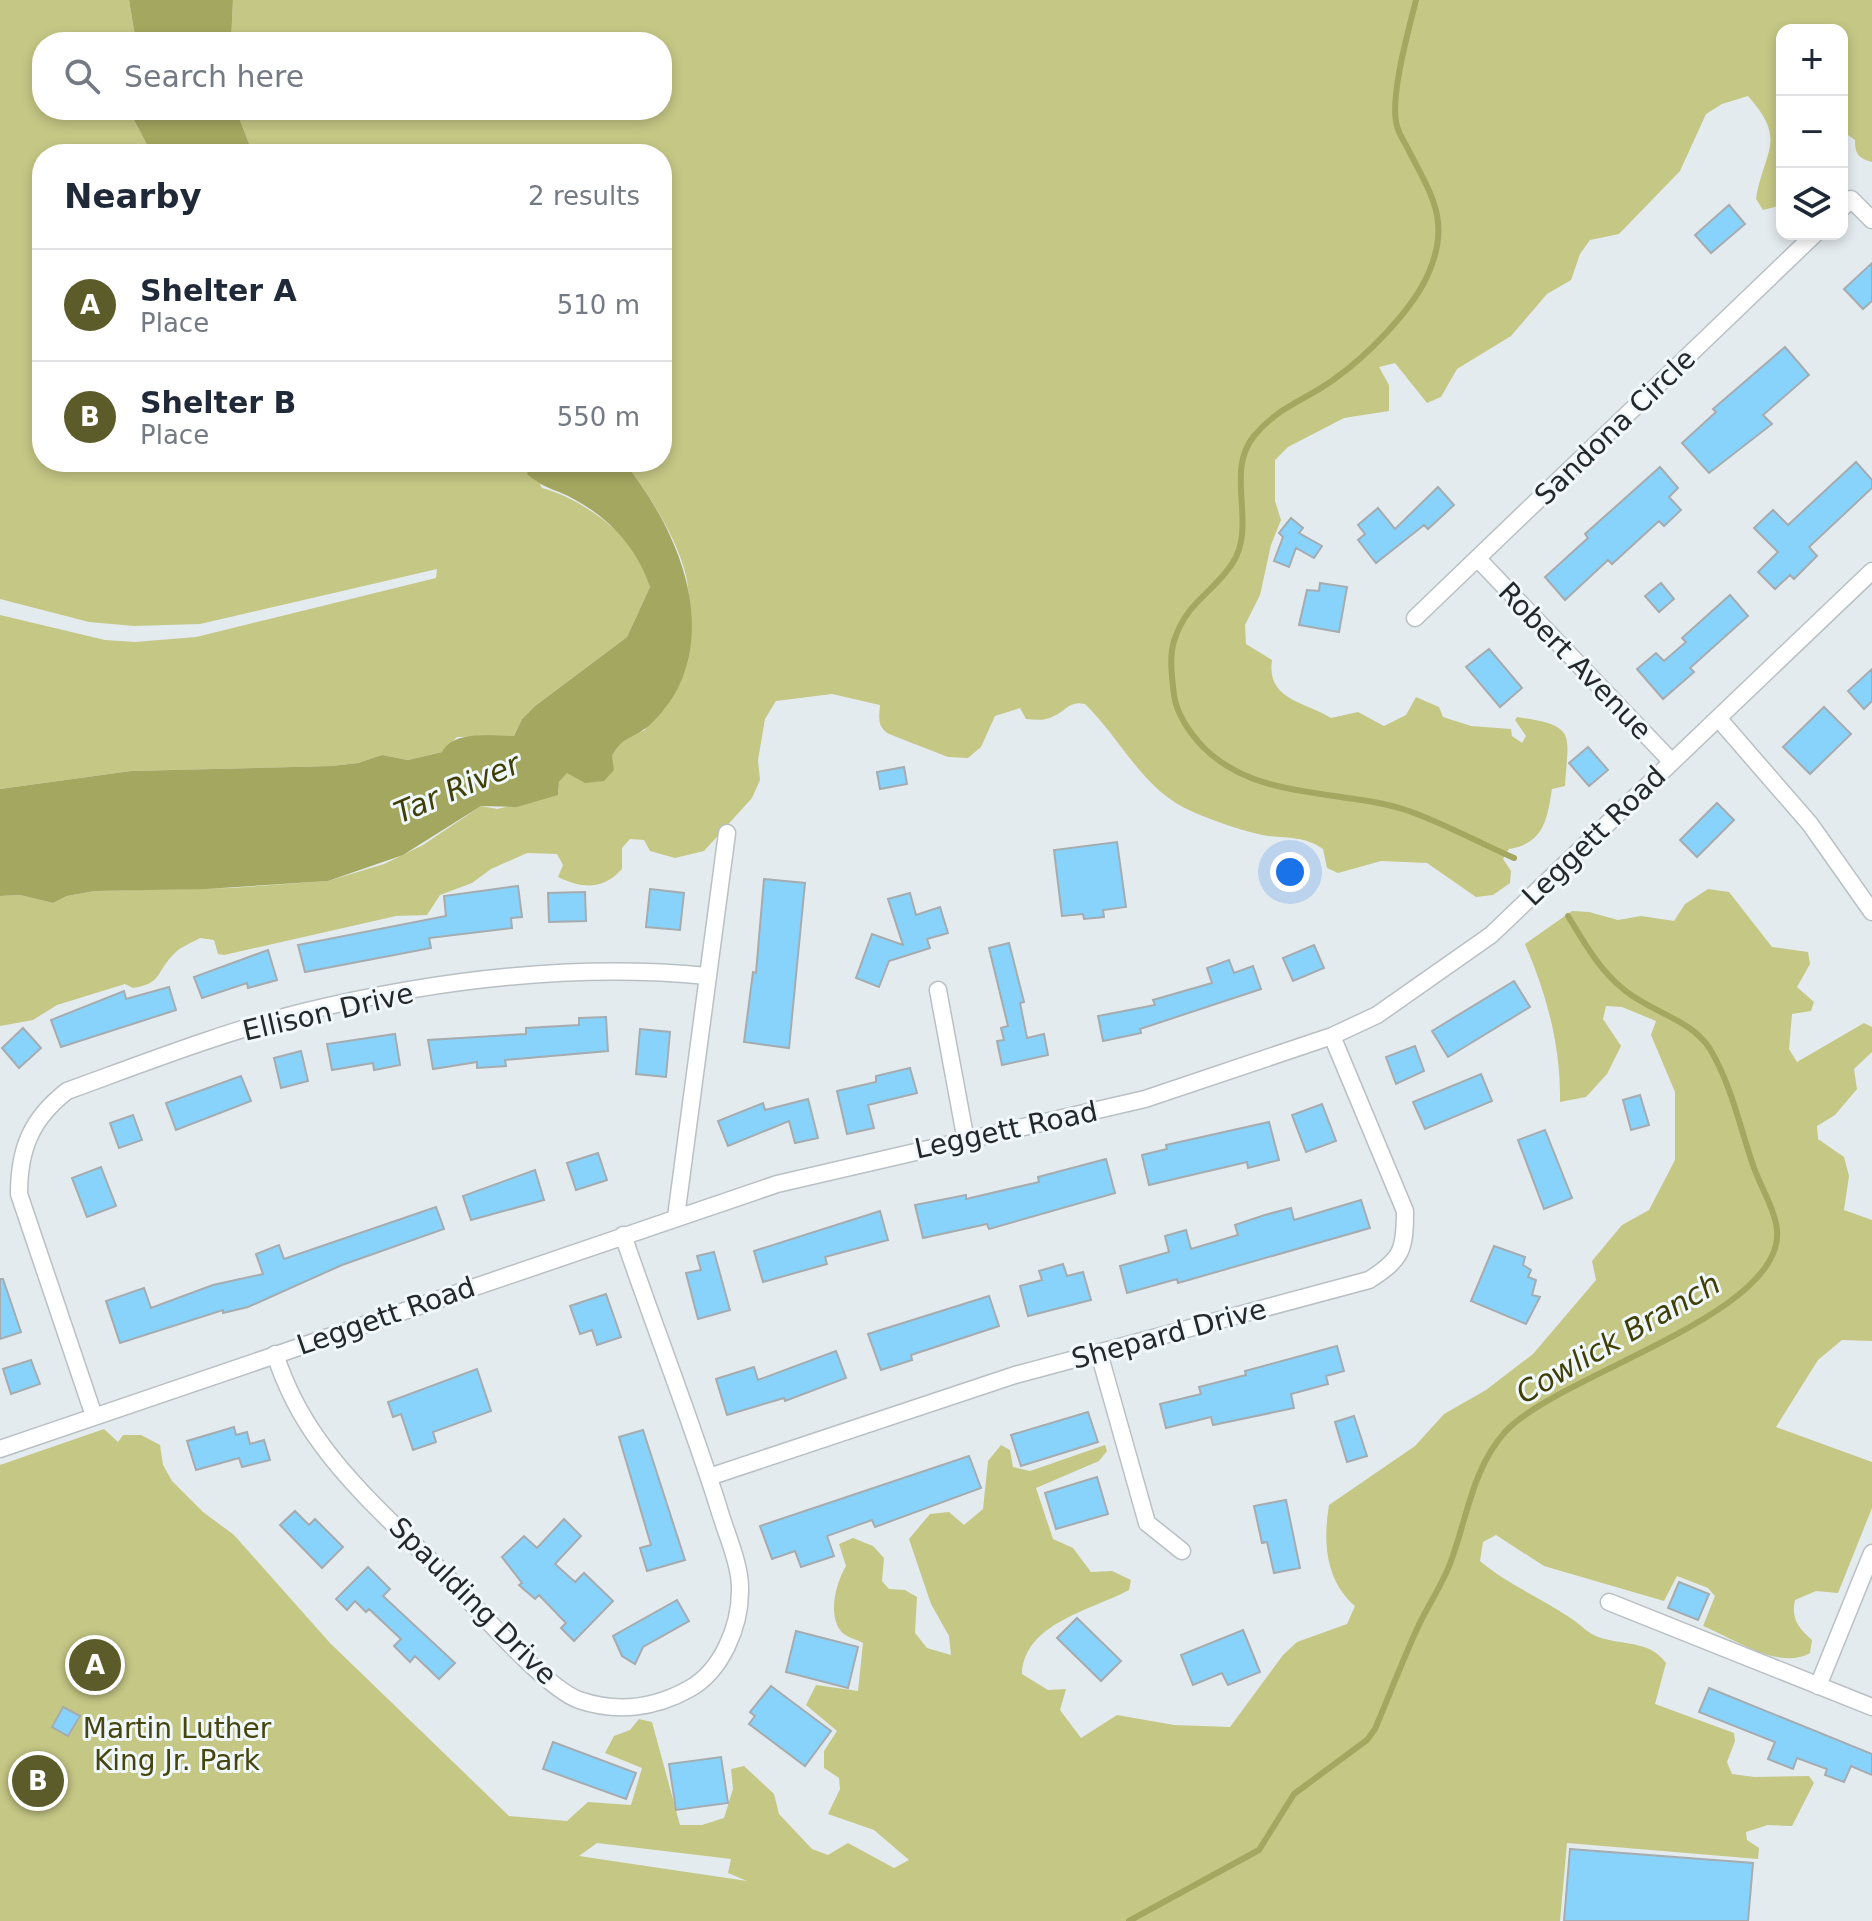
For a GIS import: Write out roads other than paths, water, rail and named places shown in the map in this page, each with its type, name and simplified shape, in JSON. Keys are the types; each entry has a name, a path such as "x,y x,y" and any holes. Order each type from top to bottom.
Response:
{"street":[{"path":"1848,204 1872,220"},
{"name":"Sandona Circle","path":"1415,618 1809,240"},
{"name":"Robert Avenue","path":"1478,559 1672,762"},
{"name":"Leggett Road","path":"0,1449 777,1184 1145,1099 1332,1036 1377,1015 1491,935 1872,571"},
{"path":"1718,718 1810,824 1872,912"},
{"path":"676,1217 727,833"},
{"name":"Ellison Drive","path":"94,1416 19,1194 19,1165 28,1133 47,1107 67,1091 267,1023 408,992 579,969 639,969 707,976"},
{"path":"938,990 966,1141"},
{"name":"Shepard Drive","path":"709,1477 1015,1375 1369,1280 1393,1264 1405,1243 1405,1211 1332,1036"},
{"name":"Spaulding Drive","path":"275,1354 285,1386 334,1462 519,1652 576,1699 608,1707 640,1707 669,1700 696,1685 716,1665 738,1612 741,1587 709,1477 623,1235"},
{"path":"1099,1353 1147,1523 1182,1551"},
{"path":"1818,1686 1872,1553"},
{"path":"1609,1602 1872,1707"}],"water":[{"path":"129,0 233,0 231,32 134,32"},
{"path":"134,120 240,120 249,144 147,144"},
{"name":"Tar River","path":"632,472 658,512 683,569 690,599 692,629 688,659 678,688 653,722 619,745 612,756 614,770 604,781 585,783 567,773 559,782 558,795 517,807 481,806 403,855 328,881 206,889 95,891 67,896 53,903 20,895 0,896 0,789 131,771 332,766 358,763 382,755 408,760 442,752 447,745 464,737 514,736 522,719 535,706 627,637 650,587 636,557 615,530 575,499 527,474"}],"waterway":[{"name":"Cowlick Branch","path":"1416,0 1401,63 1395,114 1399,133 1426,183 1436,211 1438,239 1429,272 1401,316 1360,359 1333,380 1282,411 1254,436 1242,466 1242,533 1239,549 1232,564 1179,627 1172,654 1173,688 1181,716 1203,747 1225,765 1249,777 1301,791 1409,811 1514,858"},
{"name":"Cowlick Branch","path":"1129,1921 1259,1850 1294,1794 1367,1740 1375,1729 1417,1629 1450,1564 1485,1462 1505,1432 1532,1410 1570,1388 1708,1316 1745,1289 1770,1261 1777,1230 1774,1215 1754,1168 1730,1092 1710,1049 1692,1030 1644,1003 1613,980 1568,916"}],"place":[{"name":"Shelter A","path":"95,1665"},
{"name":"Shelter B","path":"38,1781"}],"park label":[{"name":"Martin Luther King Jr. Park","path":"177,1744"}]}
